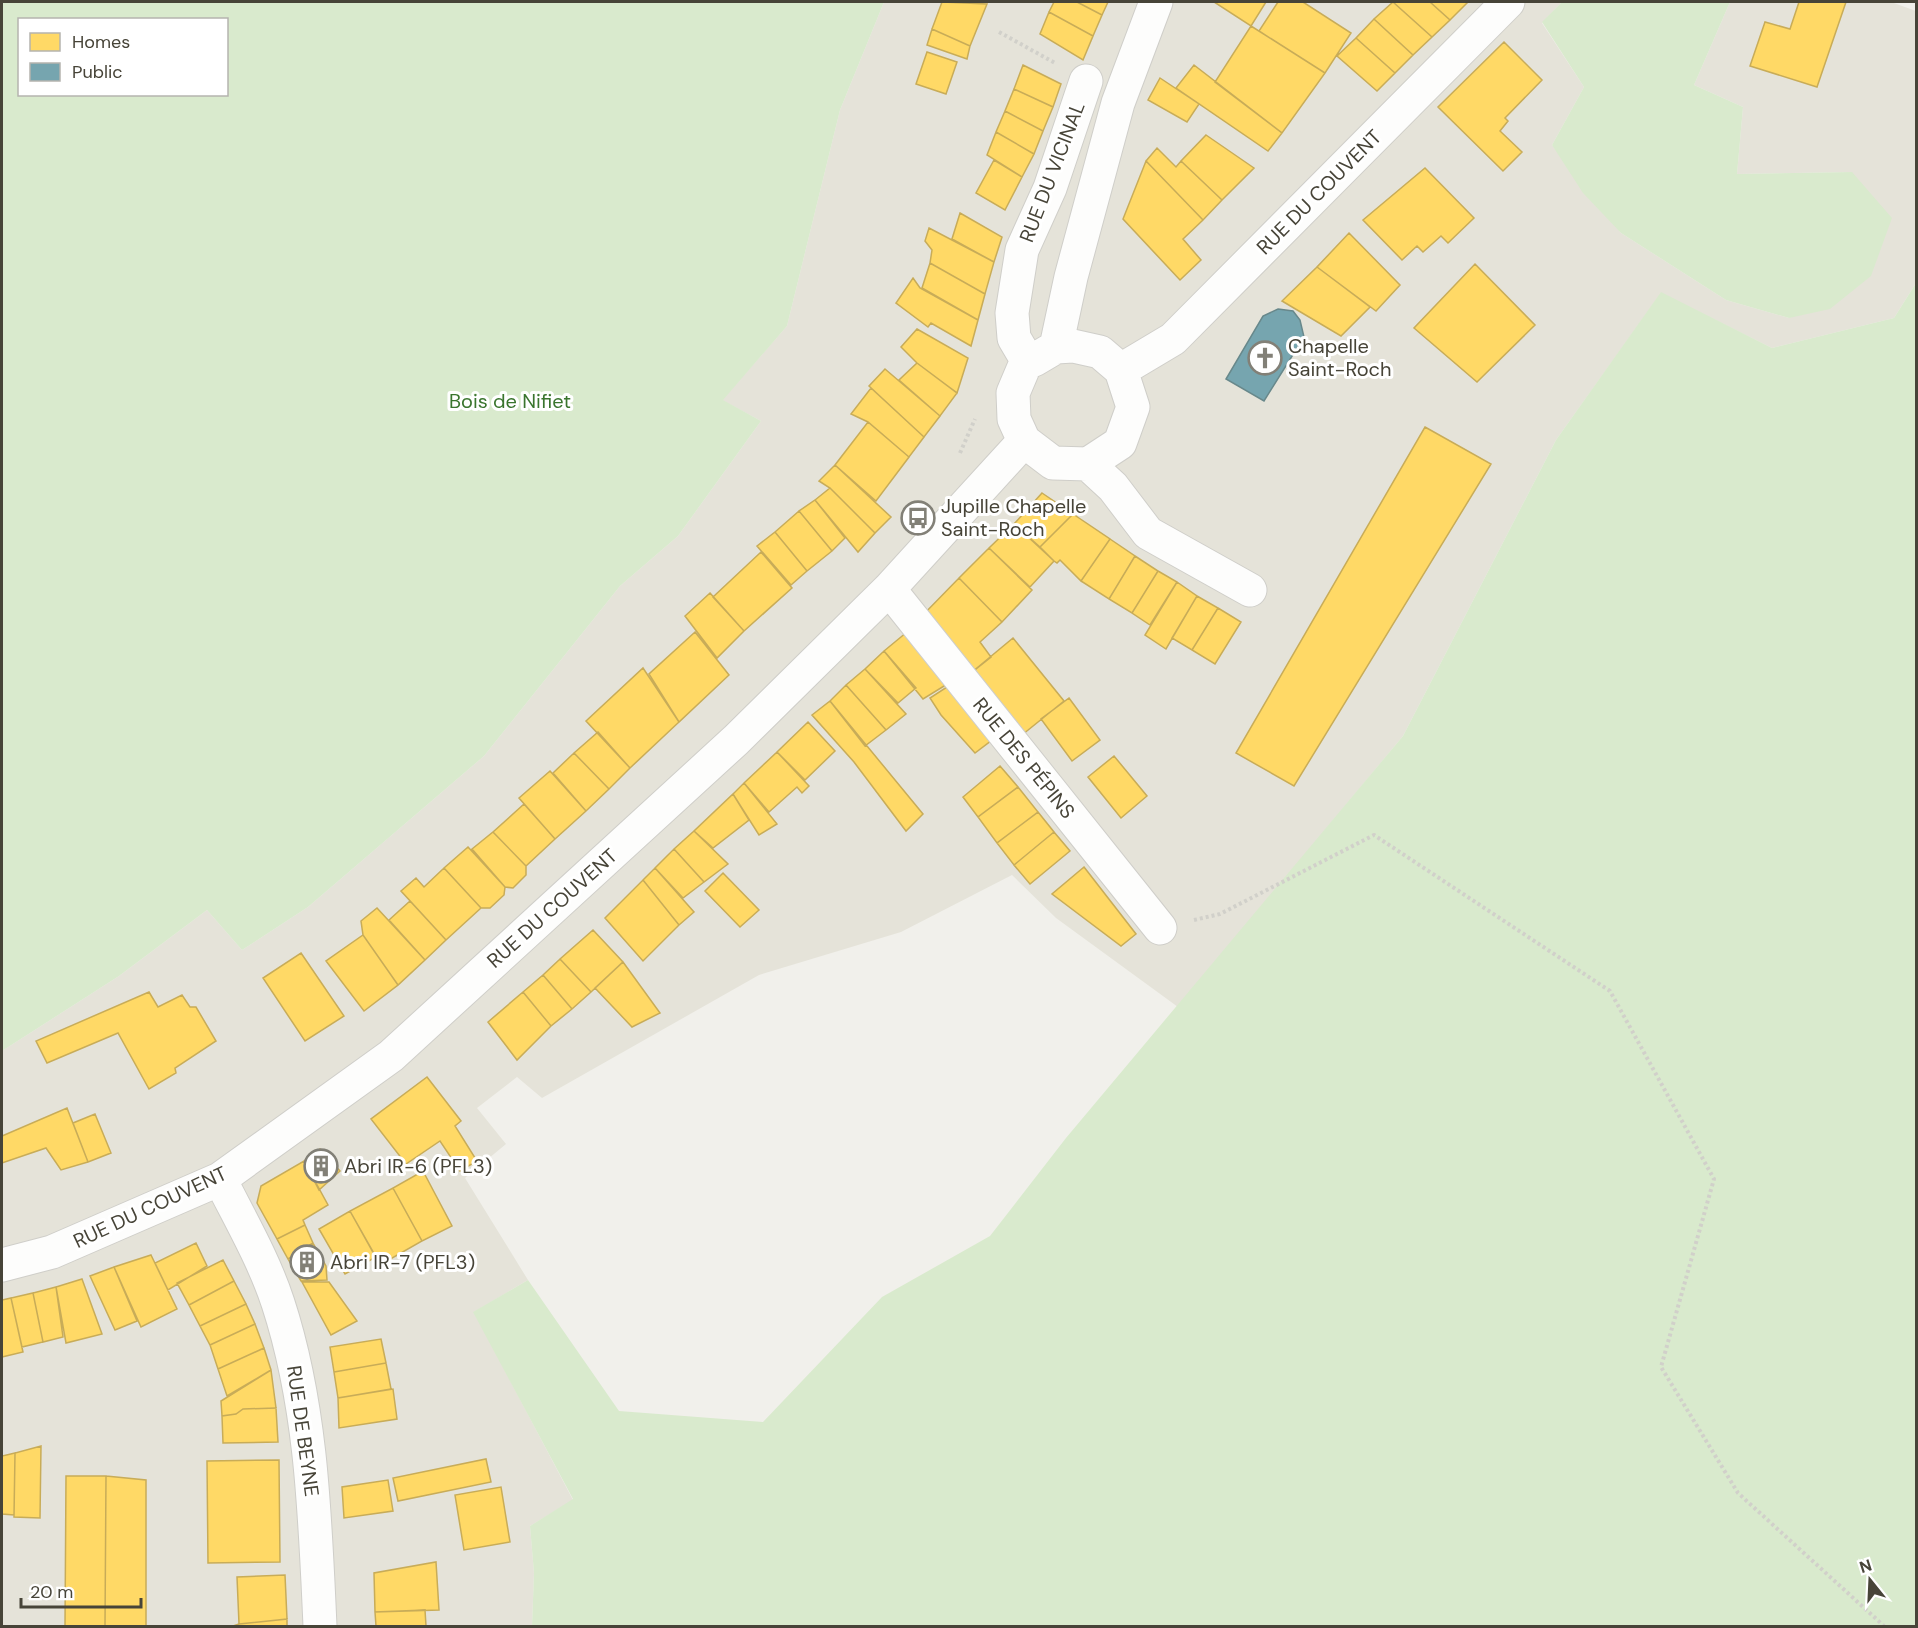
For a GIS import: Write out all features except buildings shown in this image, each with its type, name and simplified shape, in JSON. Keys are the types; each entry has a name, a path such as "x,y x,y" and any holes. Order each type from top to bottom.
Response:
{"street":[{"path":"1056,347 1071,278 1118,103 1156,2"},
{"name":"RUE DU COUVENT","path":"1121,370 1173,339 1501,4"},
{"name":"RUE DU VICINAL","path":"1027,360 1014,338 1012,313 1022,250 1050,188 1086,81"},
{"path":"1073,346 1100,352 1121,370 1133,407 1120,443 1088,464 1053,463 1024,441 1014,419 1013,393 1027,360 1034,360 1056,347 1073,346"},
{"name":"RUE DU COUVENT","path":"2,1264 52,1252 220,1179 391,1056 736,740 889,589 1024,441"},
{"path":"1088,464 1113,487 1148,533 1250,590"},
{"name":"RUE DES PÉPINS","path":"889,589 1160,928"},
{"name":"RUE DE BEYNE","path":"220,1179 277,1301 300,1386 314,1501 320,1626"}],"path":[{"name":"RUE DU VICINAL","path":"999,32 1086,81"},
{"path":"1160,928 1220,914 1374,835 1610,991 1714,1179 1661,1367 1738,1493 1884,1626"}],"shaded area":[{"path":"884,2 1562,2 1542,23 1584,87 1552,145 1621,233 1726,300 1789,318 1852,172 1737,174 1743,107 1694,85 1730,2 1891,2 1916,11 1916,283 1894,318 1772,348 1661,293 1556,440 1403,736 1178,1007 1056,918 1012,875 901,932 759,975 542,1098 517,1077 477,1108 506,1144 465,1178 528,1280 474,1312 573,1500 530,1526 534,1573 532,1626 2,1626 2,1051 119,976 207,910 242,950 308,907 484,756 620,586 678,536 761,421 722,400 787,326 840,110"}],"green space":[{"name":"Bois de Nifiet","path":"2,2 884,2 840,110 787,326 723,400 761,421 678,536 620,586 484,756 308,907 242,950 207,910 119,976 2,1051"},
{"path":"1562,2 1730,2 1694,85 1743,107 1737,174 1852,172 1892,218 1871,276 1830,309 1789,318 1726,300 1621,233 1583,193 1552,145 1584,87 1542,22"},
{"path":"1916,283 1916,1626 532,1626 534,1573 530,1526 573,1499 473,1312 528,1280 619,1411 763,1422 882,1297 990,1236 1066,1138 1403,736 1556,440 1661,292 1772,348 1894,318"}],"place":[{"name":"Chapelle Saint-Roch","path":"1265,358"},
{"name":"Jupille Chapelle Saint-Roch","path":"918,518"},
{"name":"Abri IR-6 (PFL3)","path":"321,1166"},
{"name":"Abri IR-7 (PFL3)","path":"307,1262"}]}
